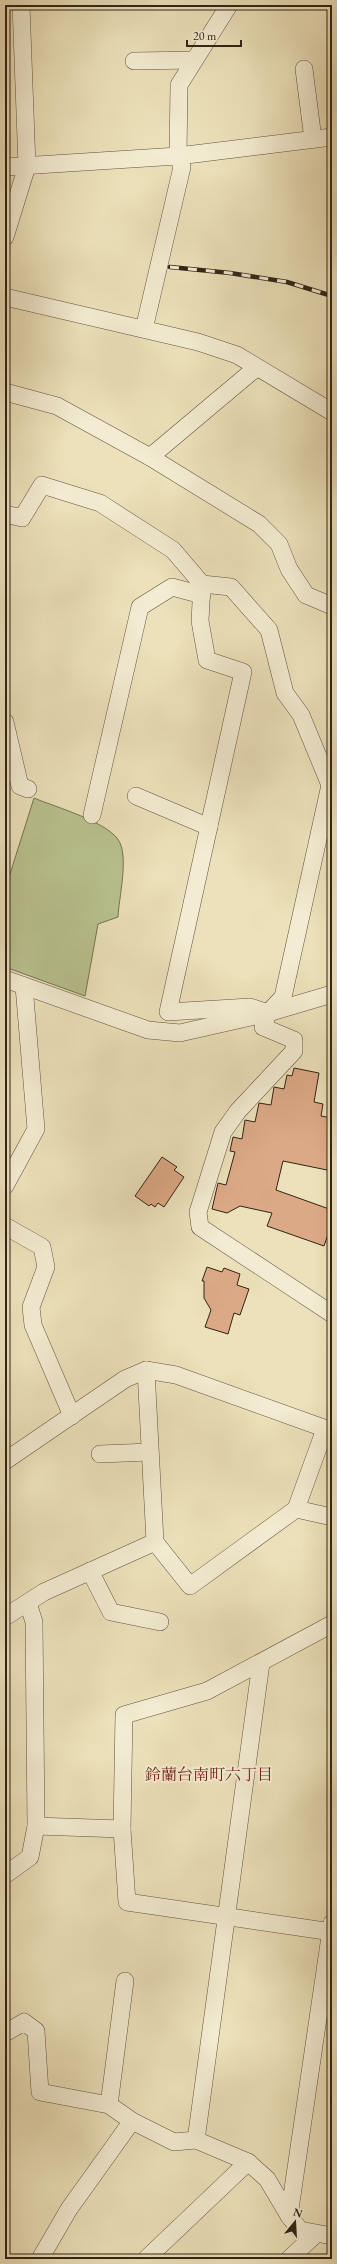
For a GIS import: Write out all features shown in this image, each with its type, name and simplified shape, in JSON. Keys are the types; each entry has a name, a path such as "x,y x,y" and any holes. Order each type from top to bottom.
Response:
{"street":[{"path":"5,237 27,166 21,5"},
{"path":"144,329 182,167 178,156 179,85 228,5"},
{"path":"134,62 194,60"},
{"path":"304,69 312,139"},
{"path":"5,167 178,156 332,137"},
{"path":"5,298 198,342 237,355 256,368 332,412"},
{"path":"150,457 256,368"},
{"path":"5,392 57,406 150,457 258,524 279,544 289,569 306,595 332,606"},
{"path":"5,514 22,518 42,485 100,503 173,550 202,590 200,621 206,660 243,672 168,1012 250,1007 268,1013"},
{"path":"92,815 140,607 172,587 202,590 231,587 269,630 285,693 304,722 330,785 330,797 283,997 268,1013 263,1026 294,1040 294,1051 238,1111 223,1132 198,1212 200,1227 332,1314"},
{"path":"5,722 20,786 28,789"},
{"path":"136,796 209,826"},
{"path":"5,979 148,1030 180,1033 268,1013 332,994"},
{"path":"5,1186 36,1129 24,986"},
{"path":"5,1226 42,1247 46,1267 31,1307 33,1325 72,1416"},
{"path":"5,1462 124,1379 146,1370 176,1375 329,1430 296,1509 190,1586 155,1542 146,1370"},
{"path":"100,1454 150,1452"},
{"path":"296,1509 332,1517"},
{"path":"5,1617 44,1592 155,1542"},
{"path":"90,1571 111,1612 160,1622"},
{"path":"5,1874 30,1857 36,1826 34,1622 28,1603"},
{"path":"288,2216 332,1929 228,1917 127,1902 122,1829 124,1715 207,1691 332,1624"},
{"path":"196,2140 228,1917 261,1663"},
{"path":"36,1826 122,1829"},
{"path":"109,2105 125,1982"},
{"path":"5,2033 24,2022 36,2031 40,2092 109,2105 132,2121 174,2142 196,2140 248,2162 267,2179 288,2216 300,2230 324,2235"},
{"path":"40,2259 69,2209 132,2121"},
{"path":"146,2259 248,2162"},
{"path":"289,2259 324,2235"}],"green space":[{"path":"34,798 95,822 115,836 120,843 123,869 118,917 98,924 85,996 5,967 5,890"}],"building":[{"path":"294,1068 319,1073 314,1102 323,1104 321,1116 332,1118 332,1171 283,1161 276,1190 332,1210 332,1223 324,1246 267,1226 272,1213 240,1206 227,1213 212,1209 218,1183 226,1185 235,1152 230,1151 233,1137 242,1139 245,1120 255,1122 259,1103 271,1105 274,1087 284,1089 287,1075 292,1076"},
{"path":"162,1157 177,1167 174,1170 184,1177 164,1207 158,1203 155,1207 151,1204 149,1206 135,1196"},
{"path":"207,1267 222,1272 224,1268 240,1274 237,1285 249,1289 240,1315 234,1313 228,1334 205,1327 211,1310 204,1298 204,1281 202,1281"}],"railway":[{"path":"170,267 230,273 287,282 332,296"}],"district":[{"name":"鈴蘭台南町六丁目","path":"209,1774"}]}
